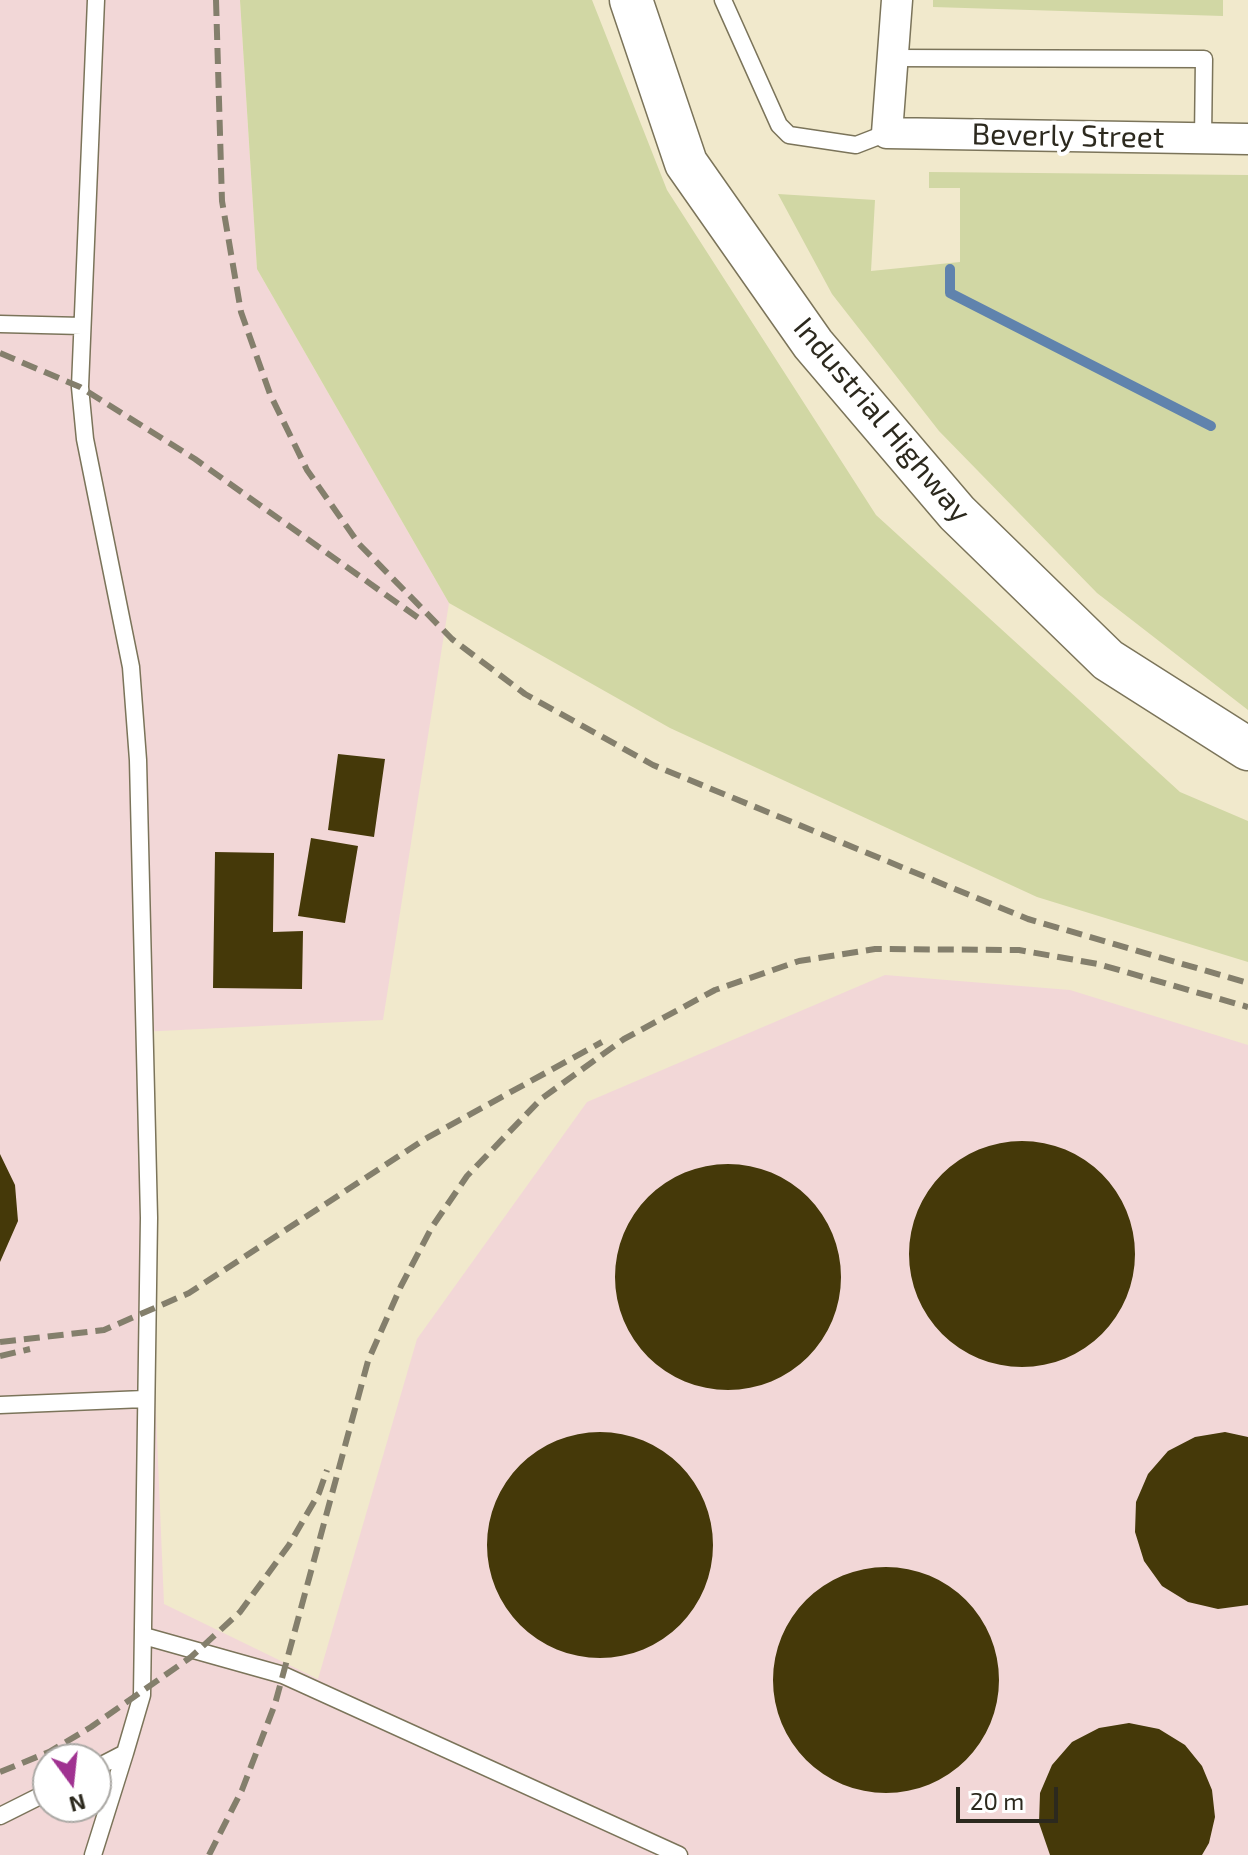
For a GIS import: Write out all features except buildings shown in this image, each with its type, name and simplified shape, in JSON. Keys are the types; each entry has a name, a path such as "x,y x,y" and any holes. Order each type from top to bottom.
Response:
{"main road":[{"name":"Industrial Highway","path":"631,0 686,163 813,344 957,513 1108,660 1248,749"}],"street":[{"path":"887,133 897,0"},
{"name":"Beverly Street","path":"887,133 1248,139"}],"lane":[{"path":"93,1855 142,1695 149,1218 138,760 131,667 85,439 80,387 96,0"},
{"path":"723,0 779,125 789,135 856,145 887,133"},
{"path":"892,58 1204,59 1203,139"},
{"path":"0,324 82,326"},
{"path":"0,1405 144,1399"},
{"path":"144,1636 283,1675 679,1855"},
{"path":"112,1760 125,1753"},
{"path":"0,1816 32,1800"}],"shaded area":[{"path":"0,0 240,0 257,269 449,603 383,1020 140,1032 164,1604 318,1679 417,1339 587,1102 885,975 1070,990 1248,1045 1248,1855 0,1855"}],"green space":[{"path":"240,0 592,0 667,190 876,515 1180,792 1248,821 1248,962 1037,897 670,728 449,603 257,269"},
{"path":"933,0 1223,0 1223,16 933,7"},
{"path":"929,172 1248,175 1248,710 1097,593 939,431 832,294 778,194 875,200 871,271 960,262 960,188 929,188"}],"waterway":[{"path":"950,269 950,293 1211,426"}],"railway":[{"path":"216,0 222,201 241,312 270,394 307,470 359,544 452,639 525,694 653,765 1028,919 1248,983"},
{"path":"0,353 80,387 195,459 424,622"},
{"path":"209,1855 242,1790 275,1704 368,1361 401,1286 432,1227 467,1176 541,1099 624,1039 715,990 799,961 875,949 1019,950 1098,964 1248,1007"},
{"path":"0,1342 104,1330 189,1293 425,1139 602,1042"},
{"path":"0,1356 30,1349"},
{"path":"0,1772 49,1752 91,1727 191,1657 240,1612 289,1545 319,1493 327,1470"}]}
